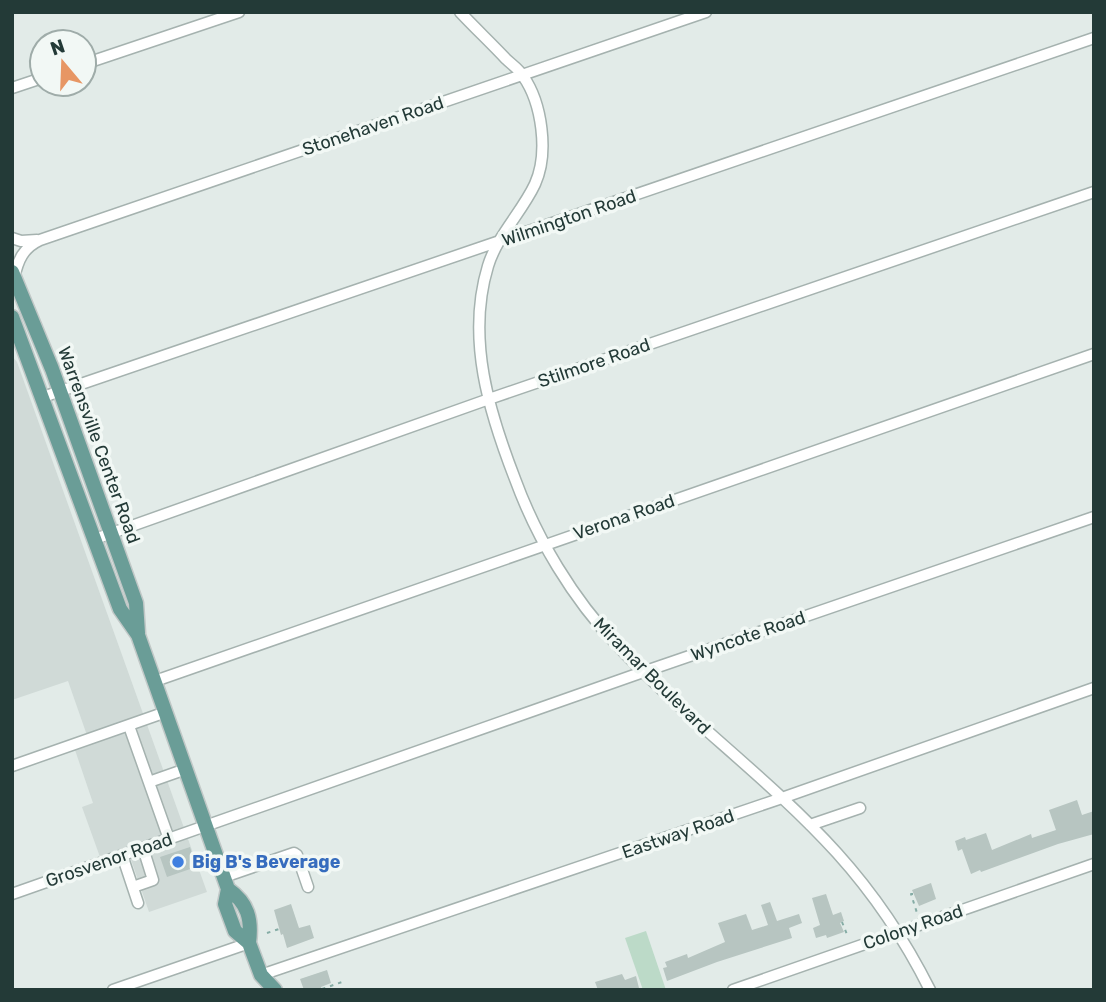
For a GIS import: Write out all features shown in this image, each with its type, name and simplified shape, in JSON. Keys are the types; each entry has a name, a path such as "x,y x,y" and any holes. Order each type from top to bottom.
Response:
{"main road":[{"name":"Warrensville Center Road","path":"13,275 60,391 136,603 140,639 226,883 225,904 235,931 249,943 261,975 275,990"},
{"name":"Warrensville Center Road","path":"12,317 120,609 140,639"},
{"path":"257,990 261,975"}],"street":[{"path":"98,59 239,12"},
{"name":"Miramar Boulevard","path":"460,12 523,75 540,121 541,167 536,183 488,264 478,327 480,359 489,399 515,481 545,544 589,612 643,672 782,798 856,875 897,933 930,990"},
{"name":"Stonehaven Road","path":"12,238 21,241 40,240 706,12"},
{"name":"Wilmington Road","path":"43,397 1094,37"},
{"name":"Stilmore Road","path":"95,538 489,399 1094,192"},
{"path":"13,275 26,249 40,240"},
{"name":"Verona Road","path":"155,681 1094,354"},
{"name":"Wyncote Road","path":"206,826 1094,517"},
{"name":"Eastway Road","path":"261,975 782,798 1094,688"},
{"path":"12,766 166,712"},
{"path":"129,726 169,839"},
{"path":"149,782 186,769"},
{"path":"810,825 860,808"},
{"name":"Grosvenor Road","path":"12,894 206,826"},
{"path":"133,887 153,880 143,848"},
{"path":"226,883 294,853 308,887"},
{"path":"122,856 138,903"},
{"name":"Colony Road","path":"733,990 1094,864"},
{"path":"113,990 249,943"}],"path":[{"path":"913,894 917,913"},
{"path":"842,922 848,937"},
{"path":"267,933 279,929"},
{"path":"322,989 342,982"}],"shaded area":[{"path":"12,356 17,362 207,892 149,912 127,848 100,857 82,807 93,803 75,750 90,744 68,681 12,700"}],"green space":[{"path":"646,931 666,990 643,990 625,938"}],"building":[{"path":"1077,800 1082,815 1094,811 1094,834 971,874 962,849 958,851 955,841 965,837 966,840 986,833 992,850 1031,834 1032,838 1056,830 1049,810"},
{"name":"Big B's Beverage","path":"190,847 196,867 167,877 160,857"},
{"path":"931,883 936,899 919,906 912,890"},
{"path":"826,894 833,915 841,912 844,921 840,923 844,932 827,938 826,935 816,938 813,928 820,925 812,898"},
{"path":"770,902 777,921 799,914 802,923 789,928 792,938 667,981 663,968 667,967 665,962 687,954 688,958 725,942 718,923 746,914 752,930 768,925 761,905"},
{"path":"291,904 299,928 310,925 314,938 287,948 274,910"},
{"path":"327,970 331,983 321,987 322,990 304,990 300,979"},
{"path":"622,974 625,980 636,976 639,988 598,990 595,982"}],"place":[{"name":"Big B's Beverage","path":"178,862"}]}
